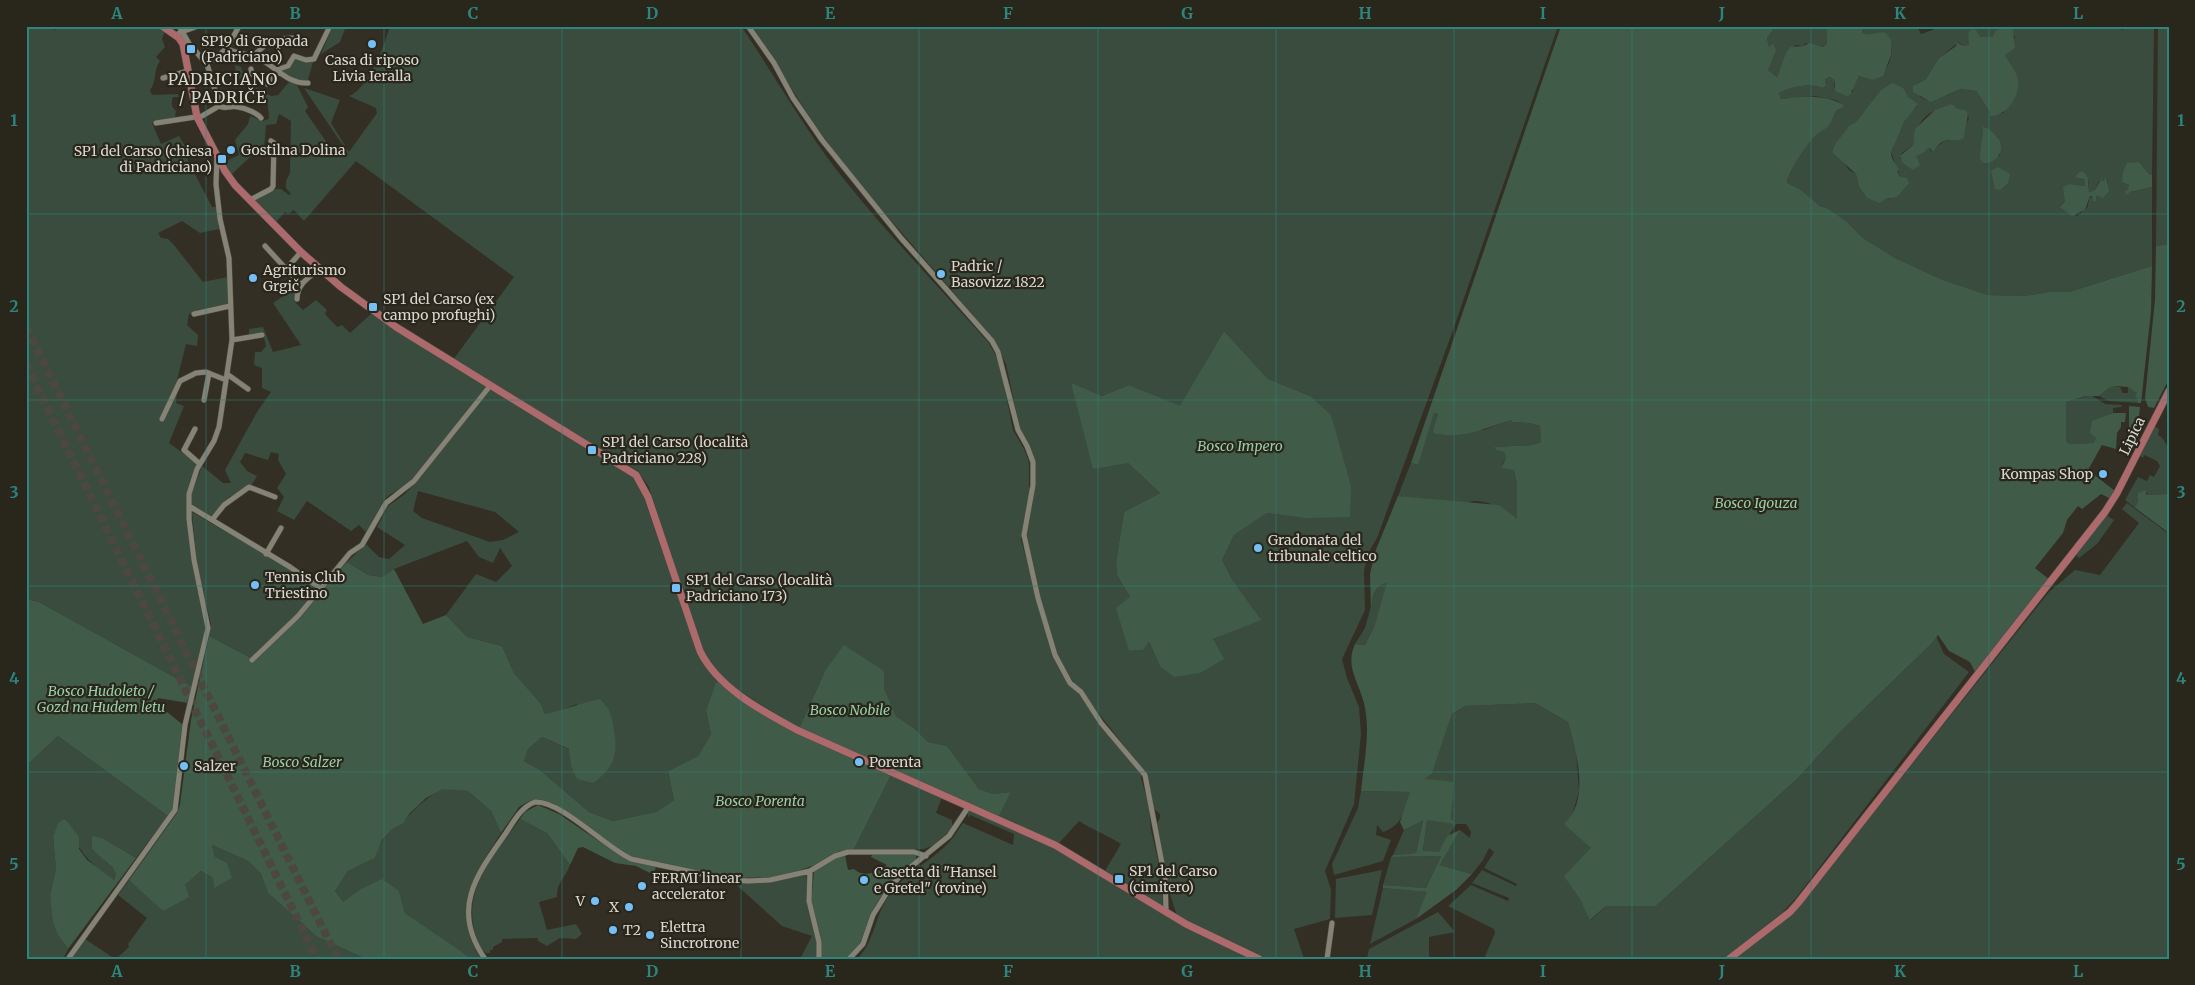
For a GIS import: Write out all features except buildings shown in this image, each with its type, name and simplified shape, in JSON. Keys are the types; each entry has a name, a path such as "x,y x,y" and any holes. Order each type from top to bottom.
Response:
{"main road":[{"path":"162,26 179,31 182,41 188,48 188,71 197,117 230,180 301,252 396,328 621,464 636,475 646,492 700,651 707,664 720,679 760,708 807,735 970,806 1068,852 1209,936 1259,959"},
{"name":"Lipica","path":"1729,959 1790,912 1798,903 2072,557 2117,493 2169,391"}],"street":[{"path":"179,31 198,26"},
{"path":"206,62 215,60 227,49 238,26"},
{"path":"251,69 252,74 267,84 270,83 278,71 288,66 294,56 306,60 314,60 330,26"},
{"path":"748,26 778,69 793,98 822,140 900,238 992,341 998,352 1018,430 1027,446 1032,462 1033,484 1024,536 1038,598 1055,655 1070,682 1081,692 1101,723 1145,775 1165,880 1166,911"},
{"path":"253,56 271,40 292,38"},
{"path":"188,48 206,62 216,92 220,96 219,106"},
{"path":"227,49 236,54 253,56 289,79 308,83"},
{"path":"163,78 188,71"},
{"path":"156,123 204,116 219,106"},
{"path":"219,106 227,109 238,107 258,114 260,118"},
{"path":"250,200 271,189 273,186 274,143 271,141"},
{"path":"68,959 175,810 185,724 208,628 194,560 189,506 192,484 219,427 232,340 229,258 219,212 217,155"},
{"path":"266,246 299,283"},
{"path":"287,268 301,252"},
{"path":"297,299 297,292 304,282 320,269"},
{"path":"194,314 230,306"},
{"path":"232,340 262,336"},
{"path":"162,419 180,381 196,373 209,373 216,377 227,377 248,388"},
{"path":"204,400 209,373"},
{"path":"252,660 298,616 350,553 362,545 386,503 414,481 490,386"},
{"path":"195,429 184,450 200,464"},
{"path":"212,520 224,505 248,487 251,490 262,491 275,497"},
{"path":"189,506 320,588"},
{"path":"266,554 281,528"},
{"path":"485,959 474,938 469,918 470,896 479,871 527,806 540,802 560,811 587,828 617,852 638,861 739,881 770,880 810,872 835,856 848,852 914,852 926,856"},
{"path":"849,959 863,944 873,916 891,886 954,830 970,806"},
{"path":"810,872 809,901 819,942 819,959"},
{"path":"1328,959 1332,924"}],"green space":[{"path":"26,26 50,26 55,30 59,26 158,26 165,31 162,39 165,47 156,57 160,61 150,90 152,95 178,94 179,97 173,97 172,101 172,106 176,111 175,117 152,123 161,144 179,136 185,146 188,161 212,207 216,207 219,229 200,233 182,221 158,233 161,238 168,239 174,245 203,282 228,277 229,306 189,314 187,325 198,335 197,346 186,344 176,384 159,420 164,422 177,391 176,403 184,406 169,443 198,464 186,501 186,516 194,574 205,619 205,630 192,687 39,602 26,599"},
{"path":"333,26 346,26 340,42 321,54"},
{"path":"390,26 741,26 805,126 832,164 881,224 988,342 999,361 1013,430 1029,462 1029,495 1021,540 1053,657 1069,685 1078,693 1101,727 1142,773 1141,778 1149,807 1151,830 1160,869 1163,907 1105,871 1121,844 1079,821 1059,843 999,816 1011,792 993,794 979,789 947,746 928,742 914,728 896,716 884,688 825,671 799,729 734,687 715,670 701,647 649,487 638,471 453,360 514,277 356,161 304,221 294,210 288,214 285,212 275,223 254,201 275,189 281,189 289,195 291,194 286,188 286,181 290,173 291,121 279,114 276,124 266,125 264,148 249,158 230,176 224,162 239,155 235,140 248,124 250,116 262,121 269,119 268,105 265,101 254,95 244,78 236,79 235,65 241,67 242,71 249,74 247,79 249,83 271,96 278,95 289,82 297,85 308,107 305,111 334,153 344,147 304,88 340,100 331,123 349,152 377,113 376,108 349,96 356,92 369,76 380,55"},
{"path":"752,26 1558,26 1452,333 1377,538 1368,553 1364,571 1365,610 1342,659 1347,678 1359,707 1361,734 1354,804 1325,871 1331,890 1330,919 1294,929 1304,959 1264,959 1177,915 1167,882 1155,826 1160,818 1160,814 1153,808 1147,774 1068,675 1058,656 1041,603 1026,535 1036,483 1035,460 1020,429 1006,364 992,337 851,174 810,118","holes":["1224,331 1268,379 1310,396 1304,518 1267,513 1234,535 1222,560 1233,581 1232,630 1160,666 1149,642 1143,650 1129,651 1130,597 1117,575 1116,562 1124,512 1160,493 1128,463 1071,384 1102,396 1129,385 1180,407"]},
{"name":"Bosco Igouza","path":"1561,26 1776,26 1767,38 1769,47 1773,44 1776,50 1768,70 1777,77 1786,52 1791,47 1803,46 1809,43 1823,47 1827,44 1827,26 1862,26 1862,33 1865,34 1886,33 1891,40 1891,55 1883,76 1872,80 1859,76 1850,95 1847,96 1835,91 1835,81 1830,77 1825,79 1826,86 1822,88 1812,85 1800,86 1779,93 1781,99 1822,97 1844,105 1837,110 1828,127 1814,136 1795,164 1787,183 1800,189 1820,206 1829,209 1846,221 1863,238 1895,258 1943,280 1988,295 2024,296 2049,292 2069,292 2152,266 2151,311 2141,403 2138,403 2135,395 2137,393 2128,387 2115,386 2099,396 2086,396 2066,402 2066,442 2070,444 2093,443 2096,438 2090,433 2092,421 2113,413 2126,413 2125,422 2121,422 2121,427 2117,433 2116,449 2102,445 2088,470 2115,491 2111,499 2101,494 2082,509 2078,506 2067,520 2063,533 2035,568 2050,580 1975,672 1970,662 1949,651 1938,635 1840,732 1798,778 1656,906 1606,906 1590,920 1580,899 1564,876 1591,848 1564,824 1572,814 1577,802 1579,789 1575,747 1568,722 1535,703 1465,706 1452,714 1432,774 1425,779 1454,782 1451,818 1456,824 1427,820 1423,851 1439,852 1447,836 1460,830 1440,865 1472,874 1456,890 1416,919 1427,892 1383,888 1383,885 1426,888 1441,856 1391,857 1393,855 1416,853 1423,820 1404,830 1400,822 1410,792 1361,791 1367,725 1364,703 1352,667 1352,652 1355,644 1365,645 1374,627 1387,583 1382,584 1376,589 1371,610 1370,574 1375,552 1398,496 1499,505 1517,519 1517,485 1514,470 1502,468 1506,457 1504,452 1496,450 1494,447 1533,445 1541,442 1540,426 1530,423 1512,422 1511,420 1473,432 1444,435 1434,433 1433,429 1438,414 1434,413 1418,465 1411,463"},
{"path":"1776,26 1827,26 1827,44 1823,47 1806,43 1803,46 1796,45 1786,52 1777,77 1768,70 1769,47 1767,38"},
{"path":"1862,26 1921,26 1918,28 1921,34 1943,26 2008,26 1996,30 1992,37 1983,39 1968,33 1970,45 1963,46 1959,42 1939,58 1926,79 1917,84 1920,97 1927,100 1946,96 1961,89 1976,91 1990,112 1990,116 2003,113 2017,91 2005,55 2015,38 2010,26 2120,26 2122,30 2130,26 2154,26 2152,175 2139,162 2124,175 2122,182 2129,185 2130,192 2152,187 2152,266 2069,292 2049,292 2024,296 1988,295 1943,280 1895,258 1863,238 1846,221 1829,209 1820,206 1800,189 1787,183 1795,164 1814,136 1828,127 1837,110 1842,108 1842,104 1835,100 1815,96 1781,99 1779,93 1800,86 1811,85 1822,88 1826,86 1825,79 1830,77 1835,81 1834,87 1853,92 1853,86 1859,76 1872,80 1881,74 1886,69 1890,58 1891,45 1888,37 1886,33 1868,36 1862,33","holes":["1880,91 1908,97 1917,107 1905,121 1891,152 1900,177 1890,199 1867,198 1859,187 1856,174 1849,170 1845,164 1850,125 1856,122","1956,108 1962,110 1969,118 1964,129 1964,138 1944,141 1931,152 1928,147 1916,156 1900,159 1902,153 1913,145 1915,134 1922,120 1938,109","1984,126 1990,133 1998,137 2000,155 1993,161 1983,145 1982,131","2084,172 2089,182 2089,192 2095,190 2099,181 2104,181 2107,178 2108,190 2097,195 2096,201 2090,196 2087,208 2077,216 2061,205 2065,201 2065,190 2070,184 2085,186 2085,180 2080,179"]},
{"path":"2010,26 2013,30 2015,48 2005,55 2017,76 2018,90 2012,103 2002,113 1990,116 1990,112 1976,91 1961,89 1931,102 1913,92 1913,86 1926,79 1939,58 1956,46 1957,42 1963,46 1969,45 1968,33 1971,29 1976,30 1980,37 1992,37 1996,30"},
{"path":"2158,26 2169,26 2169,244 2156,246"},
{"path":"294,56 314,59 307,83 289,79 278,68 284,67"},
{"path":"1892,83 1903,88 1908,97 1918,104 1904,122 1891,152 1900,177 1907,178 1909,183 1897,197 1885,199 1880,203 1867,198 1859,187 1856,174 1832,152 1836,143 1850,125 1856,122 1880,91"},
{"path":"1952,104 1956,108 1967,111 1964,138 1942,142 1933,152 1928,148 1916,156 1920,165 1913,170 1903,163 1900,156 1913,145 1915,129 1935,110"},
{"path":"1983,126 1997,136 2001,147 2001,151 1996,159 1989,163 1984,163 1980,159"},
{"path":"2139,162 2152,175 2152,187 2130,192 2126,195 2125,192 2129,185 2122,182 2123,172 2127,163"},
{"path":"1998,167 2010,174 2008,183 2000,190 1995,189 1991,171"},
{"path":"2079,172 2084,172 2088,178 2089,192 2095,190 2100,181 2104,181 2106,177 2109,191 2103,198 2097,195 2096,201 2093,201 2092,196 2090,196 2085,210 2072,216 2060,207 2065,201 2063,187 2070,184 2085,186 2085,180 2075,177"},
{"path":"2169,244 2169,379 2154,408 2148,407 2145,398 2155,300 2156,246"},
{"path":"295,288 294,301 303,310 316,300 327,310 325,314 337,327 342,325 350,333 371,314 486,387 414,477 388,496 383,502 367,533 359,525 351,531 307,501 294,520 277,511 284,497 277,488 286,474 278,460 279,454 271,452 268,460 245,453 240,462 247,471 257,476 251,486 232,498 230,496 211,518 191,505 191,496 202,466 223,483 231,483 225,470 257,412 271,392 262,388 262,368 254,365 255,352 261,352 266,346 263,333 249,335 249,329 263,327 273,352 301,345 273,303"},
{"name":"Bosco Impero","path":"1224,331 1268,379 1310,396 1331,415 1351,486 1350,517 1304,518 1267,513 1234,535 1222,560 1233,581 1261,620 1213,639 1224,659 1200,673 1174,677 1160,666 1149,642 1143,650 1129,651 1116,608 1130,597 1117,575 1116,562 1124,512 1160,493 1128,463 1093,469 1071,383 1102,396 1129,385 1180,406"},
{"path":"2115,386 2120,387 2123,393 2128,393 2128,387 2133,390 2138,395 2138,403 2109,401 2099,396"},
{"path":"489,389 631,475 641,489 691,633 720,682 706,711 711,734 698,756 668,771 674,800 656,812 613,821 589,812 540,770 524,761 528,749 542,737 570,750 571,766 577,704 545,714 541,704 514,673 502,646 467,637 446,615 476,574 496,582 512,566 500,548 493,563 479,557 467,541 394,569 382,577 368,575 347,562 366,544 379,557 389,559 405,545 377,527 388,506 405,494","holes":["418,491 495,512 519,532 503,540 490,542 422,518 413,511"]},
{"path":"2091,395 2105,404 2122,405 2121,407 2113,408 2113,413 2108,415 2093,443 2070,444 2066,442 2066,402"},
{"path":"2129,406 2140,407 2137,436 2129,427"},
{"path":"1434,413 1438,414 1433,429 1484,430 1511,420 1512,422 1530,423 1540,426 1541,442 1533,445 1494,447 1496,450 1504,452 1507,457 1503,463 1514,470 1517,485 1517,520 1500,508 1479,501 1466,503 1398,496 1411,463 1417,465"},
{"path":"2155,426 2159,429 2158,435 2163,439 2169,453 2169,494 2149,495 2146,492 2137,499 2137,506 2134,507 2125,500 2138,477 2147,481 2150,475 2154,477 2160,466 2157,461 2144,455 2143,458 2140,456"},
{"path":"2146,490 2146,494 2149,495 2169,494 2169,533 2134,507 2137,505 2138,493"},
{"path":"2127,503 2169,534 2169,959 1732,959 1796,910 2049,592 2075,570 2100,575 2139,523 2122,509"},
{"name":"Tennis Club Triestino","path":"192,512 289,569 317,590 307,600 298,615 251,658 209,636 211,624 197,566"},
{"path":"2106,515 2114,520 2097,544 2079,558 2076,554"},
{"name":"Bosco Salzer","path":"347,562 368,575 382,577 394,569 423,624 446,615 467,637 502,646 514,673 541,704 545,714 600,699 611,716 615,739 615,754 606,772 593,783 577,779 571,766 569,749 542,737 528,749 524,761 540,770 589,812 613,821 656,812 674,800 668,771 698,756 711,734 706,711 716,683 720,682 790,730 891,775 853,851 840,851 818,864 780,877 736,878 637,859 621,852 580,820 551,803 539,800 529,801 519,807 501,833 491,811 468,791 443,789 426,798 410,813 403,823 391,830 382,840 375,858 348,871 335,891 343,902 359,890 382,879 399,891 405,913 470,959 366,959 316,936 268,893 261,874 248,861 212,845 215,857 227,863 232,878 214,888 213,878 201,871 185,885 189,897 163,911 129,880 177,813 180,805 191,720 209,636 251,658 308,605"},
{"path":"1388,582 1374,627 1365,645 1355,644 1365,628 1376,588"},
{"name":"Bosco Hudoleto / Gozd na Hudem letu","path":"26,599 39,602 192,687 188,703 158,698 156,703 183,725 174,807 168,816 58,736 26,766"},
{"path":"1936,636 1944,654 1969,672 1796,898 1782,913 1723,959 1484,959 1495,933 1494,929 1448,906 1471,885 1508,901 1509,898 1472,883 1482,870 1516,886 1517,884 1484,868 1494,852 1489,848 1483,860 1472,874 1440,865 1460,830 1470,838 1471,832 1466,824 1456,824 1439,852 1423,852 1427,819 1455,823 1451,818 1452,803 1425,779 1432,774 1452,714 1465,706 1535,703 1568,722 1576,751 1579,791 1572,816 1591,847 1580,899 1591,920 1606,906 1656,906 1798,778 1840,732 1929,646"},
{"name":"Bosco Nobile","path":"844,645 884,671 884,688 896,716 914,728 928,742 947,746 979,789 993,794 1011,792 999,816 799,729 825,671"},
{"path":"58,736 168,816 136,858 104,839 105,861 113,868 116,874 114,880 89,861 74,839 65,819 60,822 53,836 56,869 50,895 58,935 68,949 63,959 26,959 26,766"},
{"path":"891,775 942,797 936,813 952,820 952,829 934,845 924,849 853,851"},
{"path":"444,788 468,791 491,811 501,833 482,863 469,893 467,925 481,959 466,957 461,951 405,913 399,891 359,890 343,902 335,891 348,871 375,858 383,839 391,830 403,822 427,799"},
{"path":"1361,791 1410,792 1402,816 1395,825 1383,832 1377,825 1376,835 1391,840 1383,861 1334,875 1332,864 1358,808"},
{"path":"538,805 559,814 625,859 656,866 654,875 636,866 615,863 583,847 578,848 570,865 547,833 520,819 525,812"},
{"path":"971,811 1059,850 1253,959 857,959 863,953 880,912 895,888 902,880 944,847 963,823 1013,845 1014,834 970,815 968,818 968,812"},
{"path":"65,819 79,837 79,849 87,860 114,880 116,874 113,868 92,849 92,836 104,839 136,858 68,949 58,935 53,922 50,895 56,869 53,836 59,822"},
{"path":"520,819 547,833 570,865 560,884 557,897 539,902 547,930 576,924 582,934 576,939 560,938 547,946 538,941 538,938 502,939 502,942 493,947 493,950 490,950 490,953 486,953 480,947 475,933 472,917 473,901 477,886 492,858"},
{"path":"1423,819 1416,853 1393,855 1404,830"},
{"path":"212,845 248,861 261,874 268,893 316,936 366,959 116,959 129,947 128,944 147,918 118,895 129,880 164,910 185,885 201,871 213,878 214,887 215,857"},
{"path":"916,854 916,860 879,899 861,942 852,954 845,959 821,959 811,905 814,871 830,860 845,855 848,870 854,869 866,874 887,865 871,857 872,855"},
{"path":"1441,856 1426,888 1383,885 1391,857"},
{"path":"1382,870 1372,915 1335,918 1336,879"},
{"path":"806,873 816,937 817,959 800,959 812,936 782,926 733,882"},
{"path":"1383,888 1428,892 1416,919 1370,944"},
{"path":"1438,912 1455,932 1429,937 1429,959 1367,959 1369,949"},
{"path":"85,939 115,959 70,959"}],"tunnel":[{"path":"26,327 338,959"},
{"path":"26,364 317,959"}],"place":[{"name":"Casa di riposo Livia Ieralla","path":"372,44"},
{"name":"SP19 di Gropada (Padriciano)","path":"191,49"},
{"name":"Gostilna Dolina","path":"231,150"},
{"name":"SP1 del Carso (chiesa di Padriciano)","path":"222,159"},
{"name":"Padric / Basovizz 1822","path":"941,274"},
{"name":"Agriturismo Grgič","path":"253,278"},
{"name":"SP1 del Carso (ex campo profughi)","path":"373,307"},
{"name":"SP1 del Carso (località Padriciano 228)","path":"592,450"},
{"name":"Kompas Shop","path":"2103,474"},
{"name":"Gradonata del tribunale celtico","path":"1258,548"},
{"name":"Tennis Club Triestino","path":"255,585"},
{"name":"SP1 del Carso (località Padriciano 173)","path":"676,588"},
{"name":"Porenta","path":"859,762"},
{"name":"Salzer","path":"184,766"},
{"name":"SP1 del Carso (cimitero)","path":"1119,879"},
{"name":"Casetta di \"Hansel e Gretel\" (rovine)","path":"864,880"},
{"name":"FERMI linear accelerator","path":"642,886"},
{"name":"V","path":"595,901"},
{"name":"X","path":"629,907"},
{"name":"T2","path":"613,930"},
{"name":"Elettra Sincrotrone","path":"650,935"}],"district":[{"name":"PADRICIANO / PADRIČE","path":"223,88"}],"park label":[{"name":"Bosco Porenta","path":"760,801"}]}
